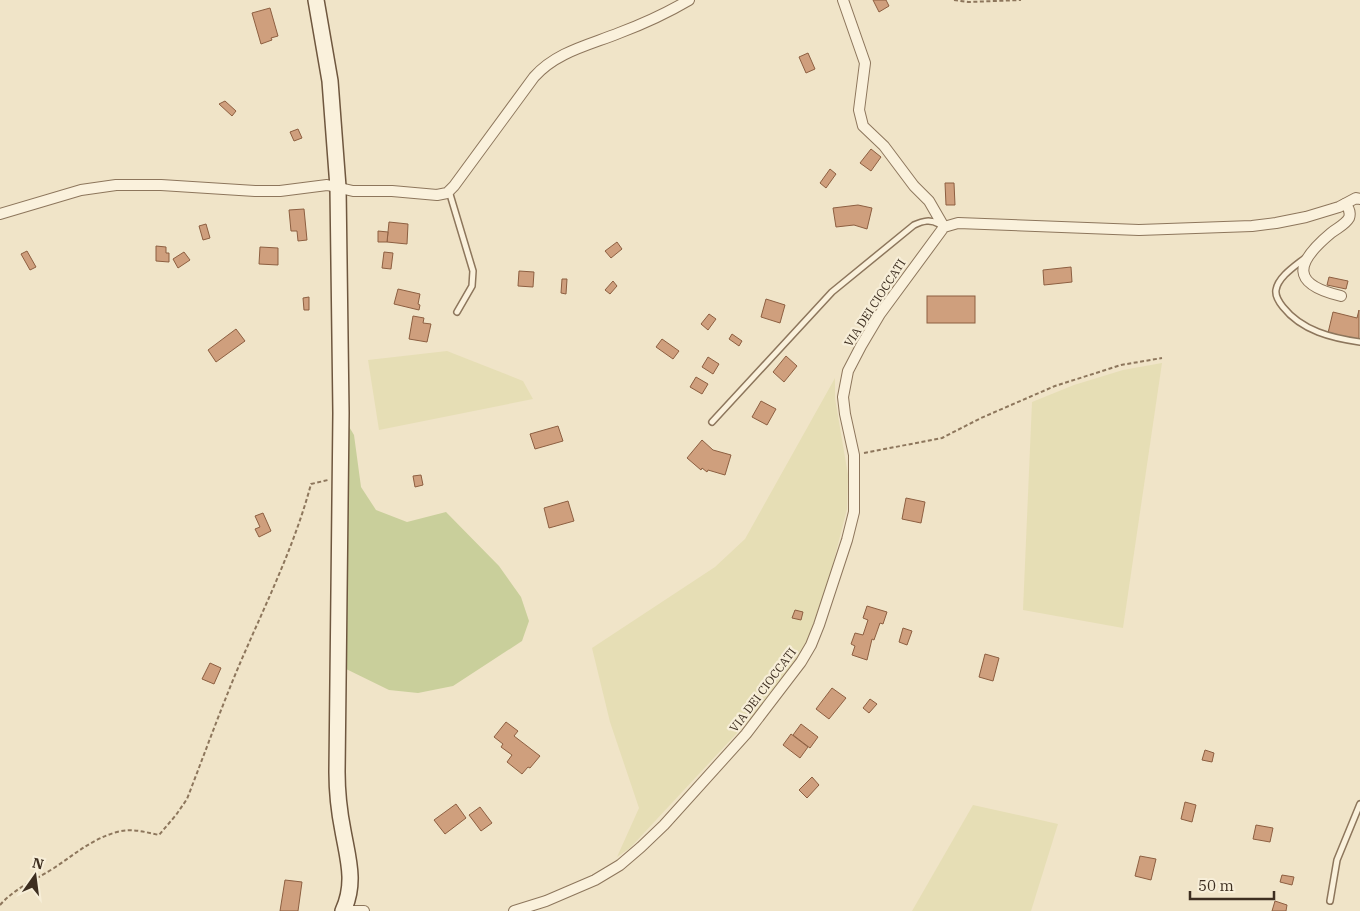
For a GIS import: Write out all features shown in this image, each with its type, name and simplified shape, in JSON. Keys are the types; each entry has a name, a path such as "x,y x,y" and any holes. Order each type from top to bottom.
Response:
{"street":[{"path":"316,0 330,81 338,187 340,480 337,786 351,876 349,894 344,911"},
{"path":"0,214 81,190 116,184 152,184 255,191 289,190 328,185 353,191 441,194 449,191 534,77 551,61 566,53 640,24 689,0"},
{"path":"844,0 865,63 860,110 862,126 884,146 914,186 928,201 944,227 958,223 1139,230 1252,226 1290,221 1335,209 1359,196"},
{"path":"1341,296 1320,289 1304,279 1302,269 1307,256 1324,239 1347,221 1350,211 1345,204"},
{"name":"VIA DEI CIOCCATI","path":"514,911 546,901 584,885 607,874 627,860 664,824 741,740 801,662 811,645 847,540 855,500 854,455 844,403 848,371 860,346 880,314 944,227"},
{"path":"350,911 364,911"}],"lane":[{"path":"449,191 473,270 472,286 457,312"},
{"path":"712,422 832,292 914,225 930,221 944,227"},
{"path":"1307,256 1280,282 1276,291 1278,300 1289,313 1311,329 1336,338 1360,342"},
{"path":"1330,901 1337,860 1360,804"}],"path":[{"path":"954,0 976,2 1020,0"},
{"path":"854,455 942,438 981,418 1055,386 1121,365 1162,358"},
{"path":"0,905 10,894 54,868 89,843 118,831 137,830 159,835 176,815 187,799 237,670 290,551 311,484 326,480 340,480"}],"shaded area":[{"path":"447,351 523,381 533,399 379,430 368,360"},
{"path":"1162,363 1123,628 1023,610 1032,402 1074,385 1123,370"},
{"path":"835,378 835,398 848,475 847,509 813,632 778,689 630,848 617,857 639,808 610,722 592,648 715,567 745,539"},
{"path":"973,805 1058,824 1031,911 912,911"}],"green space":[{"path":"348,425 354,435 361,487 376,510 407,522 446,512 499,566 521,597 529,621 522,641 453,686 418,693 389,690 342,667"}],"building":[{"path":"873,0 886,0 889,6 879,12"},
{"path":"270,8 278,36 261,44 252,13"},
{"path":"808,53 815,69 806,73 799,57"},
{"path":"225,101 236,111 232,116 219,104"},
{"path":"298,129 302,138 294,141 290,132"},
{"path":"871,149 881,157 871,171 860,163"},
{"path":"830,169 836,174 826,188 820,183"},
{"path":"945,183 954,183 955,205 946,205"},
{"path":"858,205 872,208 867,229 854,225 836,227 833,208"},
{"path":"304,209 307,240 298,241 297,231 291,231 289,210"},
{"path":"389,222 408,224 407,244 387,242"},
{"path":"206,224 210,238 203,240 199,226"},
{"path":"378,231 388,232 387,242 378,242"},
{"path":"617,242 622,249 611,258 605,251"},
{"path":"156,246 166,247 166,253 169,253 169,262 156,261"},
{"path":"260,247 278,248 278,265 259,264"},
{"path":"27,251 36,267 30,270 21,254"},
{"path":"184,252 190,260 178,268 173,259"},
{"path":"384,252 393,253 391,269 382,268"},
{"path":"1071,267 1072,282 1044,285 1043,270"},
{"path":"519,271 534,272 533,287 518,286"},
{"path":"1329,277 1348,281 1346,289 1327,285"},
{"path":"562,279 567,279 566,294 561,293"},
{"path":"613,281 617,286 610,294 605,290"},
{"path":"398,289 420,294 419,310 394,304"},
{"path":"927,296 975,296 975,323 927,323"},
{"path":"309,297 309,310 304,310 303,298"},
{"path":"766,299 785,305 780,323 761,317"},
{"path":"1359,310 1359,340 1328,333 1333,312 1357,318"},
{"path":"709,314 716,319 708,330 701,324"},
{"path":"413,316 424,318 423,323 431,324 427,342 409,339"},
{"path":"236,329 245,341 216,362 208,350"},
{"path":"732,334 742,341 739,346 729,339"},
{"path":"662,339 679,351 673,359 656,347"},
{"path":"786,356 797,366 784,382 773,372"},
{"path":"708,357 719,364 713,374 702,367"},
{"path":"696,377 708,384 702,394 690,387"},
{"path":"761,401 776,409 767,425 752,417"},
{"path":"558,426 563,441 535,449 530,434"},
{"path":"702,440 713,450 731,455 725,475 708,470 707,472 702,468 701,470 687,458"},
{"path":"421,475 423,485 415,487 413,476"},
{"path":"906,498 925,502 921,523 902,519"},
{"path":"568,501 574,521 549,528 544,508"},
{"path":"263,513 271,531 259,537 255,529 260,527 255,516"},
{"path":"867,606 887,612 883,624 880,623 874,640 872,639 867,660 852,655 855,646 851,644 855,633 863,635 868,620 863,618"},
{"path":"795,610 803,612 801,620 792,618"},
{"path":"903,628 912,631 907,645 899,642"},
{"path":"985,654 999,658 993,681 979,677"},
{"path":"210,663 221,668 214,684 202,679"},
{"path":"832,688 846,698 829,719 816,709"},
{"path":"870,699 877,704 869,713 863,708"},
{"path":"506,722 518,731 514,736 540,756 522,774 507,762 512,755 501,747 503,744 494,737"},
{"path":"801,724 818,737 810,748 793,735"},
{"path":"791,734 808,747 800,758 783,745"},
{"path":"1205,750 1214,753 1212,762 1202,760"},
{"path":"812,777 819,785 807,798 799,790"},
{"path":"1185,802 1196,805 1192,822 1181,819"},
{"path":"456,804 466,818 445,834 434,820"},
{"path":"480,807 492,823 481,831 469,815"},
{"path":"1256,825 1273,828 1270,842 1253,839"},
{"path":"1140,856 1156,859 1151,880 1135,876"},
{"path":"1282,875 1294,877 1292,885 1280,882"},
{"path":"285,880 302,882 298,911 280,911"},
{"path":"1275,901 1287,905 1286,911 1272,911"}]}
